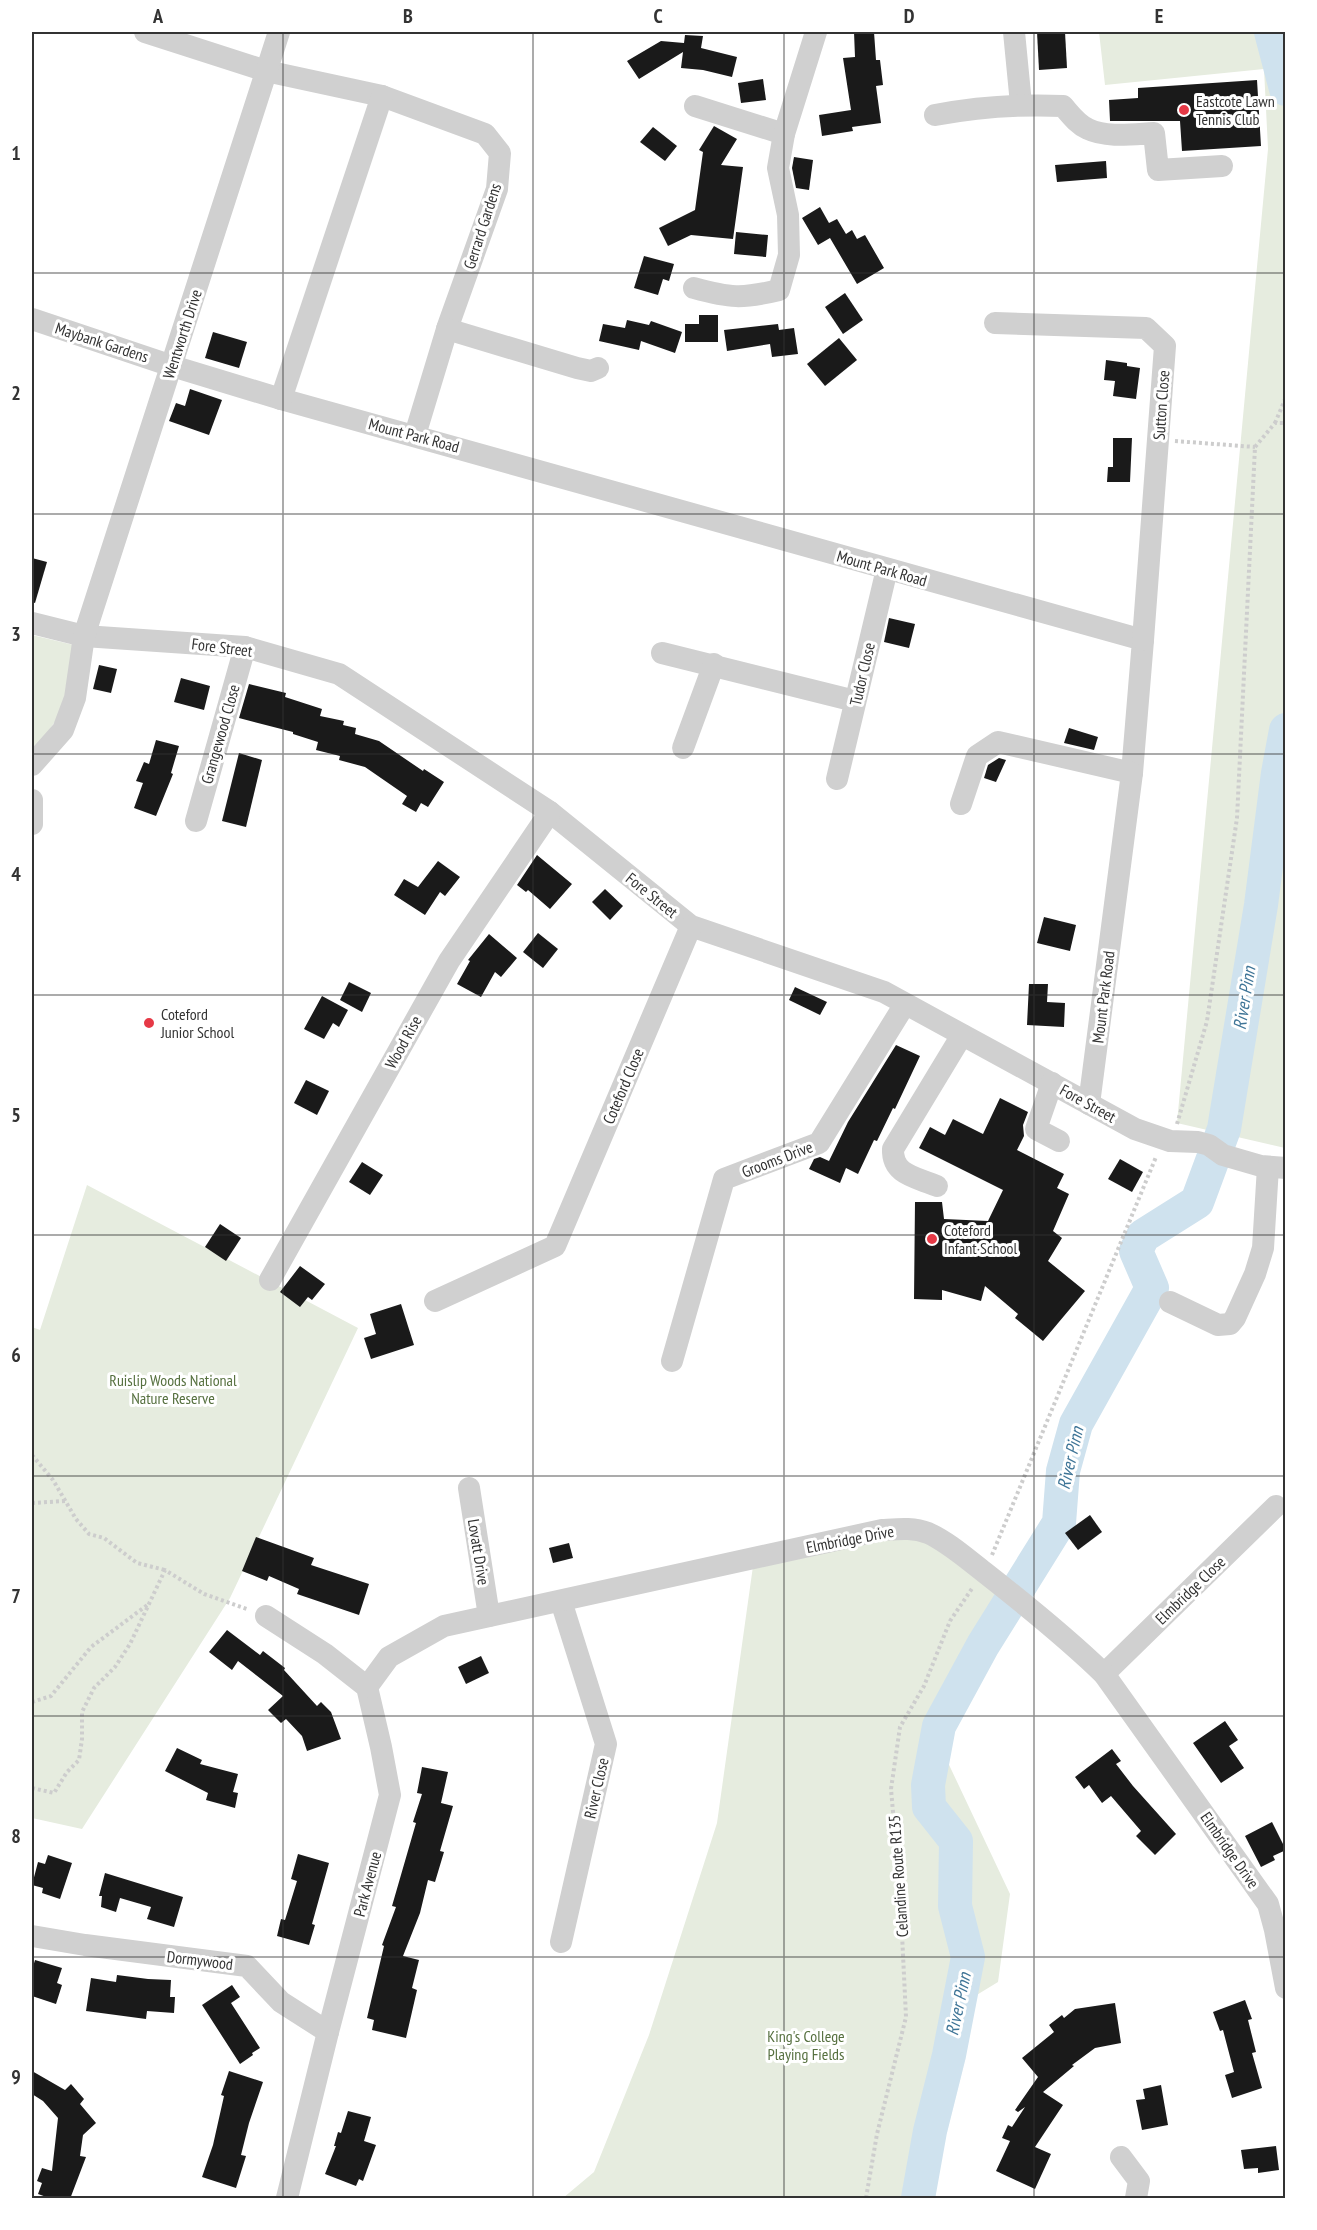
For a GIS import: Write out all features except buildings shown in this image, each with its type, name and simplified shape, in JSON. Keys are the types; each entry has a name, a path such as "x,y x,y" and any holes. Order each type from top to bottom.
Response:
{"street":[{"name":"Gerrard Gardens","path":"145,32 266,71 382,96 485,134 500,153 497,189 447,329 415,435"},
{"name":"Wentworth Drive","path":"32,765 63,730 75,698 84,636 279,32"},
{"path":"694,288 726,297 752,296 779,290 789,255 788,215 778,168 784,134 816,32"},
{"path":"1014,32 1021,104"},
{"path":"280,399 382,96"},
{"path":"935,115 973,108 1021,104 1063,106 1075,120 1089,130 1112,134 1155,133 1158,170 1222,166"},
{"path":"695,106 784,134"},
{"name":"Maybank Gardens","path":"32,319 172,366"},
{"name":"Sutton Close","path":"995,323 1146,328 1165,346 1143,640"},
{"path":"447,329 577,368 591,371 598,368"},
{"name":"Mount Park Road","path":"172,366 280,399 1143,640 1132,773 1089,1104"},
{"name":"Tudor Close","path":"837,779 887,569"},
{"name":"Fore Street","path":"32,623 84,636 245,647 339,674 550,812 691,926 884,992 1135,1129 1170,1141 1198,1142 1214,1153 1277,1168"},
{"name":"Grangewood Close","path":"196,821 245,647"},
{"path":"662,653 714,664 855,701"},
{"path":"683,748 714,664"},
{"path":"961,804 977,756 998,742 1132,773"},
{"path":"32,800 32,824"},
{"name":"Wood Rise","path":"270,1280 449,961 550,812"},
{"name":"Coteford Close","path":"435,1302 555,1246 691,926"},
{"name":"Grooms Drive","path":"672,1361 724,1179 819,1143 905,1004"},
{"path":"937,1186 898,1170 893,1161 893,1149 962,1035"},
{"path":"1052,1083 1036,1130 1059,1141"},
{"path":"1170,1302 1218,1325 1230,1324 1255,1274 1263,1248 1277,1168"},
{"name":"Lovatt Drive","path":"469,1488 489,1616"},
{"name":"Elmbridge Close","path":"1104,1674 1276,1506"},
{"name":"Elmbridge Drive","path":"367,1687 389,1657 444,1626 882,1530 910,1528 927,1532 984,1572 1074,1645 1104,1674 1277,1899"},
{"name":"River Close","path":"561,1601 606,1743 561,1942"},
{"path":"267,1616 325,1654 367,1687"},
{"name":"Park Avenue","path":"286,2199 390,1795 367,1687"},
{"path":"1277,1899 1275,1930 1286,1988"},
{"name":"Dormywood","path":"32,1936 247,1966 281,2002 328,2032"},
{"path":"1121,2157 1139,2181 1136,2199"}],"path":[{"path":"1159,440 1256,447 1275,423 1286,398"},
{"path":"1275,423 1286,423"},
{"name":"Celandine Route R135","path":"866,2199 876,2134 906,2017 900,1892 891,1789 900,1726 924,1686 950,1622 984,1572 993,1553 1159,1151 1170,1141 1208,1021 1238,818 1256,447"},
{"path":"32,1455 53,1480 76,1519 88,1534 104,1538 137,1563 165,1570 204,1594 267,1616"},
{"path":"32,1503 65,1501"},
{"path":"32,1788 54,1793 67,1772 79,1760 82,1712 94,1688 115,1667 130,1644 165,1570"},
{"path":"32,1702 51,1696 91,1647 151,1602"}],"green space":[{"path":"1099,32 1285,32 1285,1148 1177,1123 1268,149 1264,69 1105,85"},
{"path":"32,635 78,646 63,710 32,753"},
{"name":"Ruislip Woods National Nature Reserve","path":"87,1185 358,1328 230,1598 82,1829 32,1818 32,1327 40,1330"},
{"name":"King's College Playing Fields","path":"910,1528 1006,1588 926,1716 1010,1894 998,1982 975,1996 928,2198 563,2198 594,2172 649,2035 717,1823 754,1559"}],"waterway":[{"name":"River Pinn","path":"1271,32 1286,89"},
{"name":"River Pinn","path":"918,2198 930,2131 949,2055 968,1957 955,1906 956,1841 929,1807 928,1785 939,1726 983,1645 1059,1523 1063,1471 1076,1424 1152,1288 1136,1251 1143,1236 1197,1202 1224,1129 1261,905 1278,773 1286,730"}],"place":[{"name":"Eastcote Lawn Tennis Club","path":"1184,110"},
{"name":"Coteford Junior School","path":"149,1023"},
{"name":"Coteford Infant School","path":"932,1239"}]}
